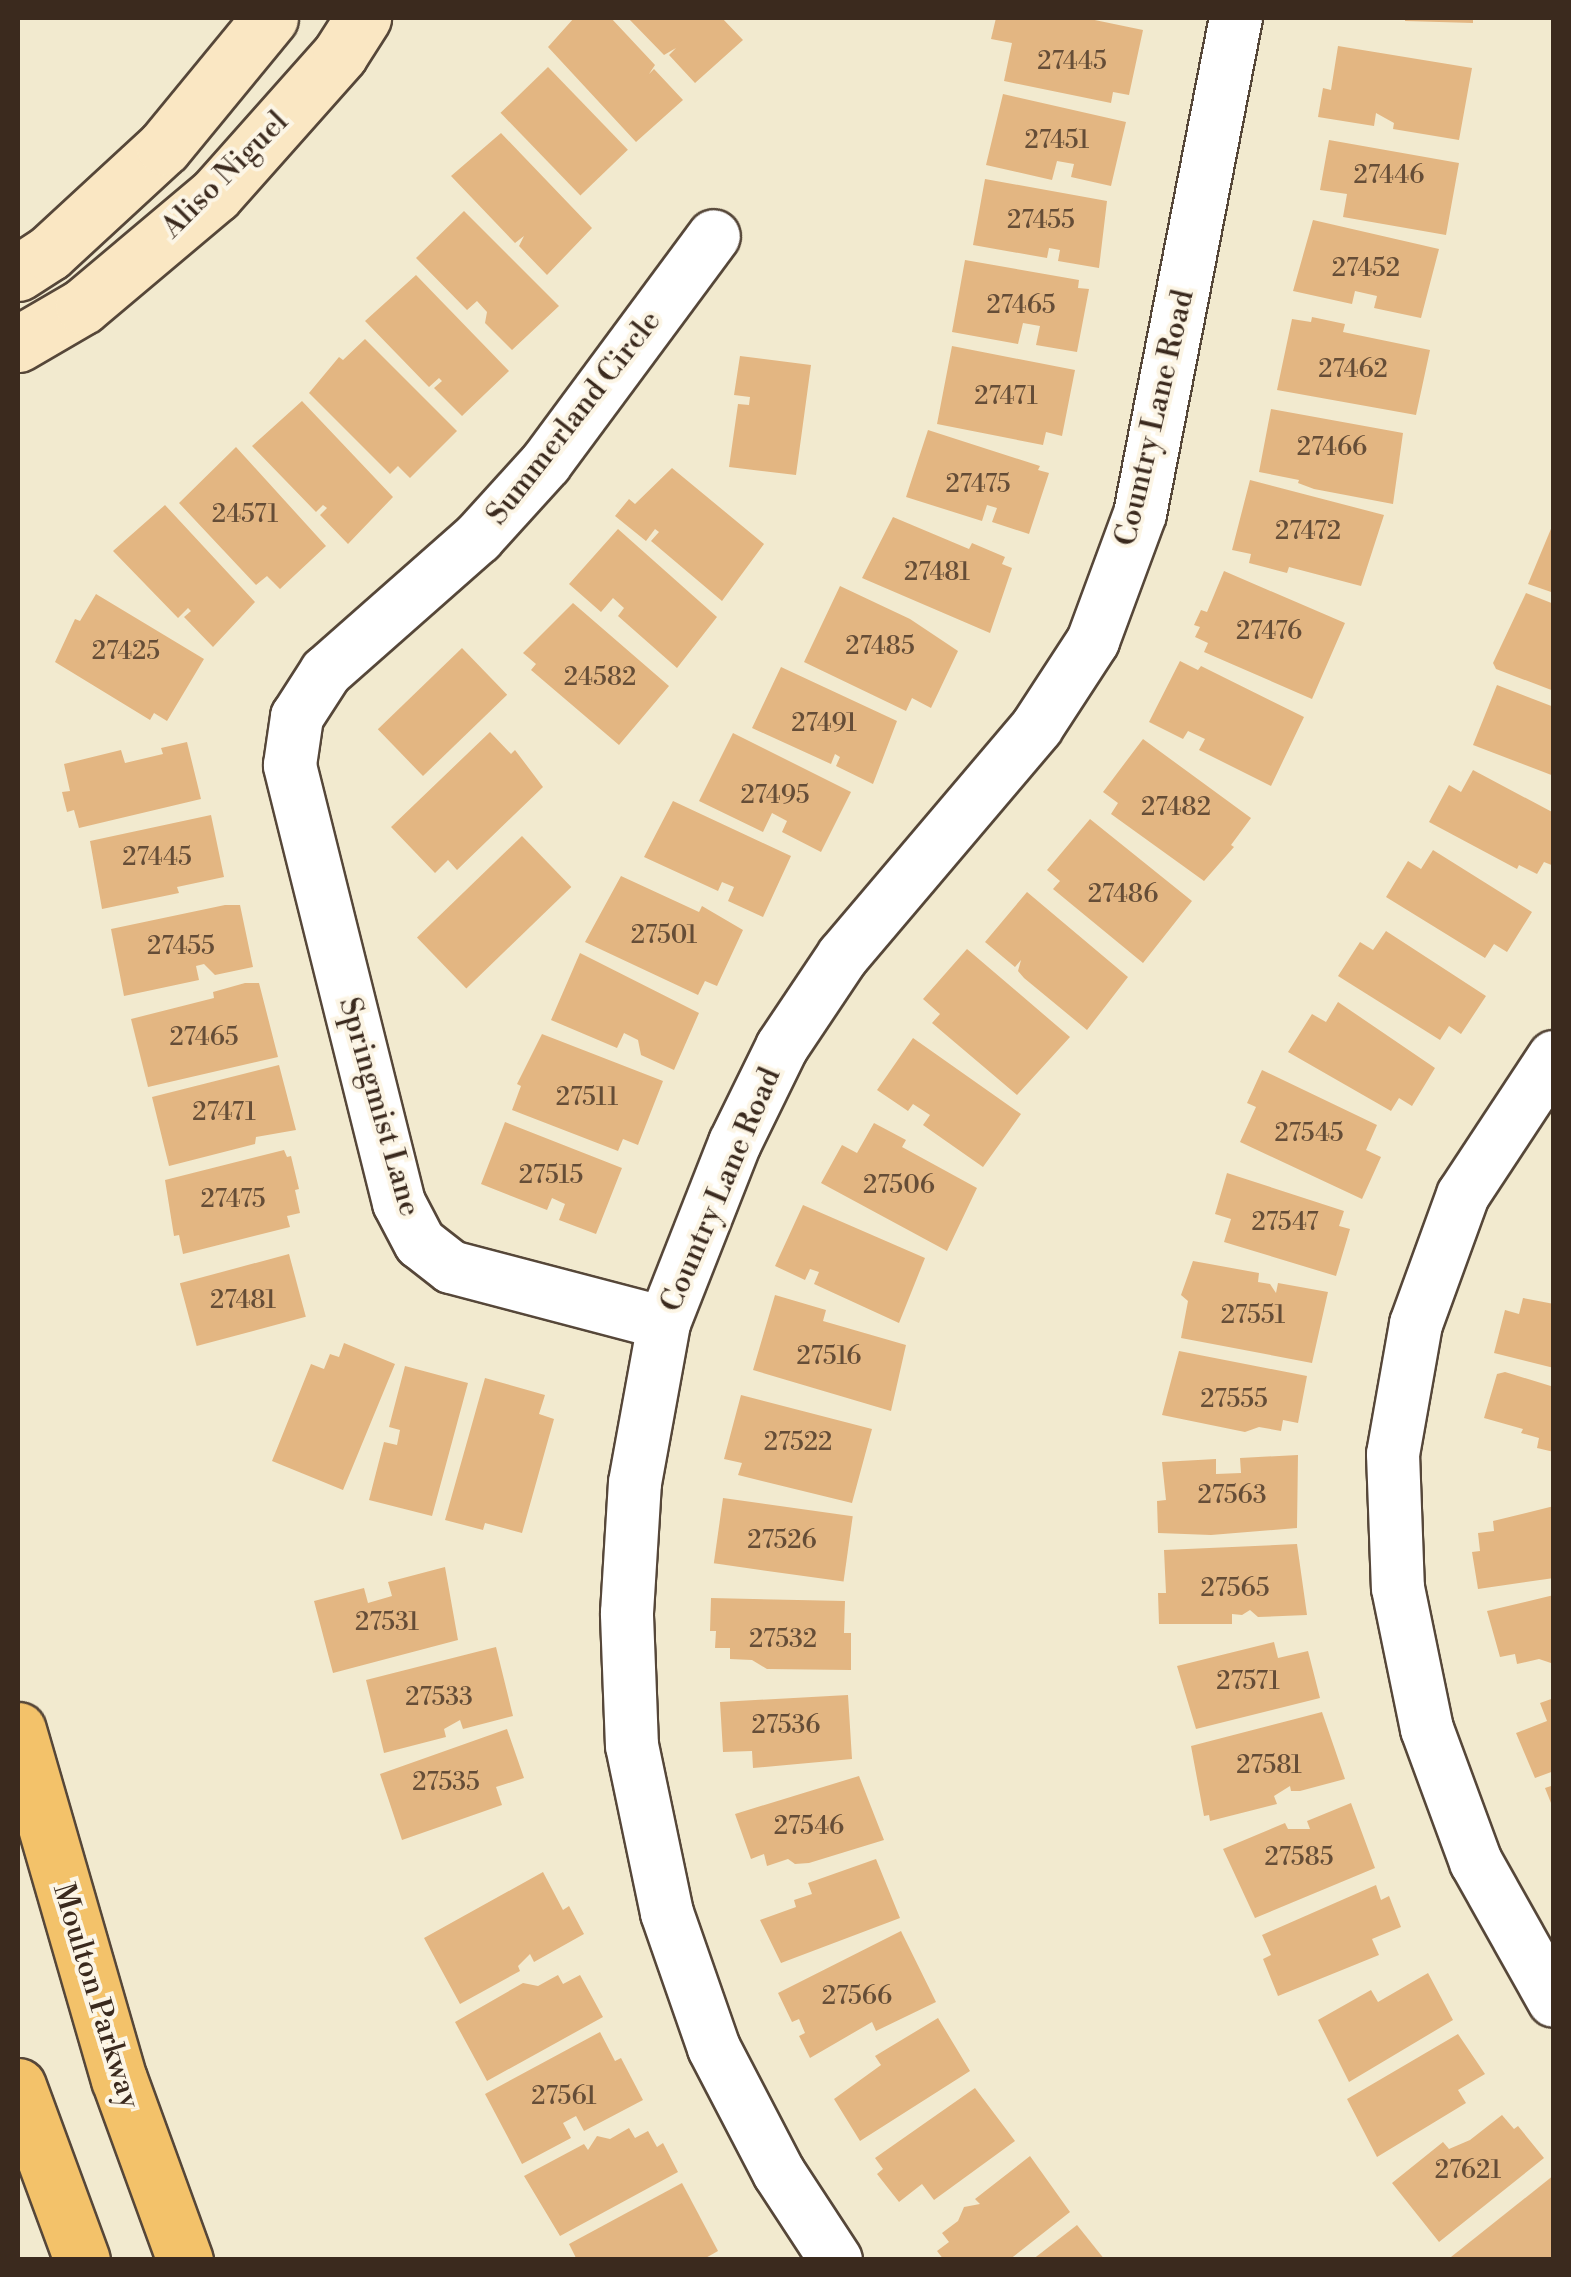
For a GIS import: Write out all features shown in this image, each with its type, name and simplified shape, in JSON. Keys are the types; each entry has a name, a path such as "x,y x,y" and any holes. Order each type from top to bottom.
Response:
{"main road":[{"name":"Moulton Parkway","path":"18,1730 119,2079 185,2260"},
{"path":"18,2086 82,2260"}],"street":[{"path":"18,273 48,253 164,147 270,18"},
{"name":"Aliso Niguel","path":"18,344 83,306 215,195 340,54 363,18"},
{"name":"Country Lane Road","path":"836,2260 779,2173 714,2048 668,1913 632,1746 628,1613 635,1484 664,1323 735,1144 782,1047 843,956 1037,727 1093,641 1140,514 1236,18"},
{"name":"Summerland Circle","path":"297,717 326,672 478,538 534,475 714,236"},
{"name":"Springmist Lane","path":"297,717 290,764 399,1203 420,1243 451,1267 664,1323"},
{"path":"1554,1057 1463,1195 1416,1324 1394,1454 1398,1588 1427,1730 1476,1862 1554,2001"}],"building":[{"path":"574,18 611,18 655,65 649,74 654,69 683,100 636,142 548,47"},
{"path":"628,18 722,18 743,40 695,83 669,55 676,48 664,55"},
{"path":"996,18 1085,18 1143,30 1129,95 1113,92 1111,103 1004,81 1012,43 991,39"},
{"path":"1473,18 1473,23 1405,21"},
{"path":"1338,46 1472,68 1459,140 1393,129 1394,123 1376,113 1374,126 1318,117 1323,88 1331,90"},
{"path":"548,67 628,150 580,196 501,113"},
{"path":"1003,94 1126,122 1111,186 1071,177 1074,164 1057,161 1052,180 986,165"},
{"path":"501,133 592,228 547,275 519,246 524,236 515,243 451,176"},
{"path":"1329,140 1459,163 1446,235 1343,217 1347,194 1320,190"},
{"path":"985,179 1107,201 1099,268 1058,261 1060,250 1049,248 1047,258 973,245"},
{"path":"464,211 559,306 512,350 485,323 487,312 477,301 467,310 416,258"},
{"path":"1313,220 1439,249 1421,318 1374,308 1377,296 1355,291 1352,304 1293,291"},
{"path":"965,260 1079,280 1078,288 1089,289 1077,352 1036,345 1040,326 1023,323 1018,344 952,332"},
{"path":"416,275 509,371 462,416 434,388 442,381 439,378 429,387 365,321"},
{"path":"1312,317 1345,324 1343,332 1430,350 1416,415 1277,390 1292,319 1311,322"},
{"path":"365,339 457,431 410,478 398,466 390,474 309,393 339,357 343,360"},
{"path":"952,346 1075,370 1062,436 1046,432 1043,445 937,424"},
{"path":"740,356 811,365 796,475 729,467 738,404 749,405 750,397 734,395"},
{"path":"302,401 393,497 348,544 320,515 327,508 323,505 316,512 252,446"},
{"path":"1271,409 1403,433 1393,504 1314,489 1298,483 1299,480 1259,472"},
{"path":"928,430 1040,466 1038,470 1049,473 1029,534 992,522 997,508 987,505 982,521 906,497"},
{"path":"236,447 326,546 280,589 267,576 256,585 179,503"},
{"path":"672,468 764,544 722,601 651,541 659,532 655,529 646,541 615,516 629,499 635,504"},
{"path":"1250,480 1384,515 1361,586 1289,567 1287,573 1249,563 1251,554 1232,550"},
{"path":"165,505 255,602 213,647 184,617 191,611 188,608 178,618 113,551"},
{"path":"893,517 969,549 972,543 1005,557 1002,564 1012,568 990,633 862,578"},
{"path":"1554,524 1554,593 1528,584"},
{"path":"618,529 717,617 677,668 618,616 624,608 613,598 601,612 569,584"},
{"path":"1224,571 1345,623 1312,699 1204,652 1208,643 1195,637 1200,627 1194,625 1201,610 1207,612"},
{"path":"840,586 910,619 958,651 931,708 912,698 906,711 804,662"},
{"path":"1526,593 1554,604 1554,691 1496,669 1493,663"},
{"path":"96,594 204,659 167,721 154,713 150,720 55,662 75,619 80,621"},
{"path":"573,603 669,686 619,745 531,670 536,664 523,653"},
{"path":"462,648 507,695 423,776 378,729"},
{"path":"1180,661 1198,670 1201,666 1304,717 1271,786 1199,750 1205,739 1188,731 1183,739 1149,722"},
{"path":"781,667 897,721 873,784 836,766 840,757 835,754 831,764 752,728"},
{"path":"1497,685 1554,707 1554,776 1473,745"},
{"path":"490,732 511,754 515,750 543,787 457,870 448,860 435,873 391,827"},
{"path":"733,733 851,792 821,852 782,832 787,821 772,813 763,832 699,801"},
{"path":"1143,739 1251,818 1231,845 1234,847 1204,881 1111,814 1118,803 1103,792"},
{"path":"187,742 201,799 79,828 74,810 67,812 62,792 70,791 64,764 121,750 125,763 163,754 161,748"},
{"path":"1473,770 1554,813 1554,866 1544,862 1537,874 1519,865 1517,869 1429,822 1449,785 1461,792"},
{"path":"673,801 791,856 763,917 728,901 734,887 722,882 718,891 644,857"},
{"path":"211,815 224,877 177,887 179,893 102,909 90,841"},
{"path":"1090,819 1192,901 1143,963 1053,889 1060,881 1047,870"},
{"path":"522,836 571,887 466,988 417,937"},
{"path":"1433,850 1532,912 1507,952 1494,944 1485,958 1386,897 1408,861 1421,869"},
{"path":"621,876 699,912 702,906 743,930 717,986 705,981 698,995 585,942"},
{"path":"1027,892 1128,977 1087,1030 1024,978 1018,971 1021,960 1015,967 985,942"},
{"path":"240,905 253,967 215,975 204,964 196,966 199,980 124,996 111,929"},
{"path":"1386,931 1486,996 1461,1034 1449,1026 1440,1040 1338,976 1360,942 1373,950"},
{"path":"967,949 1070,1037 1017,1095 932,1023 940,1014 923,999"},
{"path":"580,953 699,1013 674,1070 641,1055 638,1040 624,1033 617,1048 551,1020"},
{"path":"259,983 278,1057 148,1087 131,1019 214,998 213,992"},
{"path":"1338,1002 1435,1068 1412,1106 1399,1098 1391,1111 1288,1052 1312,1014 1326,1022"},
{"path":"542,1034 663,1081 638,1145 623,1139 618,1151 512,1110 521,1086 517,1084"},
{"path":"913,1038 1021,1114 983,1167 923,1125 930,1115 913,1104 908,1111 877,1090"},
{"path":"279,1065 296,1130 256,1137 255,1144 169,1166 152,1097"},
{"path":"1262,1070 1377,1125 1366,1150 1381,1157 1362,1199 1240,1142 1256,1107 1247,1103"},
{"path":"505,1122 622,1168 596,1234 559,1220 565,1204 552,1198 547,1210 481,1184"},
{"path":"874,1123 906,1140 902,1147 977,1188 947,1251 821,1183 842,1145 857,1153"},
{"path":"284,1150 287,1157 291,1156 299,1189 295,1190 300,1213 287,1216 290,1227 183,1254 179,1235 174,1236 165,1180"},
{"path":"1227,1173 1344,1211 1339,1226 1350,1229 1336,1276 1224,1242 1231,1219 1215,1214"},
{"path":"803,1205 925,1258 899,1323 814,1284 819,1272 810,1269 805,1280 775,1266"},
{"path":"289,1254 306,1317 197,1346 180,1283"},
{"path":"1193,1261 1259,1273 1258,1282 1270,1284 1276,1293 1278,1283 1328,1292 1312,1363 1181,1338 1188,1301 1181,1295"},
{"path":"775,1295 826,1310 823,1321 906,1345 891,1411 753,1370"},
{"path":"1523,1298 1554,1304 1554,1368 1494,1353 1505,1310 1519,1314"},
{"path":"344,1343 395,1364 343,1490 272,1461 311,1364 324,1369 330,1354 339,1357"},
{"path":"1179,1351 1307,1376 1298,1423 1283,1420 1281,1431 1259,1427 1245,1432 1162,1415"},
{"path":"405,1366 468,1383 432,1516 369,1500 384,1442 397,1445 400,1430 389,1427"},
{"path":"1505,1372 1554,1387 1554,1452 1537,1448 1539,1438 1521,1433 1523,1429 1484,1418 1497,1374"},
{"path":"485,1378 545,1395 539,1414 554,1419 522,1533 485,1523 483,1530 445,1520"},
{"path":"741,1395 872,1429 852,1503 738,1475 742,1463 724,1459"},
{"path":"1298,1455 1297,1528 1211,1535 1158,1533 1157,1501 1166,1500 1162,1462 1216,1459 1216,1474 1241,1473 1240,1458"},
{"path":"723,1498 853,1516 844,1582 714,1563"},
{"path":"1554,1506 1554,1578 1478,1589 1472,1552 1480,1551 1478,1533 1494,1531 1493,1521"},
{"path":"1297,1544 1307,1615 1258,1617 1250,1610 1242,1615 1232,1614 1232,1624 1159,1624 1158,1593 1166,1593 1164,1550"},
{"path":"445,1567 458,1640 333,1673 314,1601 364,1588 368,1603 392,1596 388,1582"},
{"path":"1554,1595 1554,1664 1539,1659 1517,1664 1515,1654 1500,1657 1487,1611"},
{"path":"711,1598 845,1601 844,1633 851,1633 851,1670 767,1669 752,1660 730,1659 730,1648 715,1648 716,1631 710,1631"},
{"path":"1274,1642 1278,1658 1308,1651 1320,1698 1196,1729 1177,1666"},
{"path":"496,1647 513,1716 463,1729 460,1720 444,1729 446,1737 384,1753 366,1680"},
{"path":"848,1695 852,1759 753,1768 752,1751 723,1752 720,1702"},
{"path":"1554,1698 1554,1771 1535,1778 1516,1733 1547,1721 1540,1703"},
{"path":"1322,1712 1345,1779 1300,1791 1291,1791 1290,1786 1274,1796 1277,1804 1210,1821 1209,1815 1204,1816 1191,1746"},
{"path":"507,1729 524,1778 496,1787 502,1805 402,1840 380,1774"},
{"path":"859,1776 884,1840 809,1863 795,1864 788,1859 767,1866 764,1854 751,1859 735,1814"},
{"path":"1554,1785 1554,1808 1553,1808 1545,1788"},
{"path":"1351,1803 1375,1868 1255,1918 1223,1849 1285,1823 1288,1829 1310,1829 1307,1821"},
{"path":"876,1859 900,1918 781,1963 760,1920 796,1907 794,1900 812,1894 808,1883"},
{"path":"543,1872 563,1910 569,1906 584,1934 534,1962 530,1954 518,1966 520,1971 460,2004 424,1938"},
{"path":"1376,1885 1381,1900 1389,1896 1401,1927 1372,1939 1379,1955 1278,1996 1263,1959 1271,1955 1262,1935"},
{"path":"901,1931 936,2002 876,2031 872,2022 810,2058 799,2036 805,2033 799,2019 792,2022 778,1993"},
{"path":"1428,1973 1453,2020 1349,2082 1318,2020 1371,1990 1378,2002"},
{"path":"558,1975 563,1984 580,1975 603,2017 487,2081 455,2022 523,1983 538,1986"},
{"path":"938,2018 970,2071 860,2141 834,2099 881,2065 875,2056"},
{"path":"600,2032 615,2061 621,2058 643,2100 584,2131 576,2116 563,2123 571,2138 522,2164 485,2094"},
{"path":"1458,2034 1485,2074 1458,2090 1466,2103 1377,2157 1347,2099"},
{"path":"975,2088 1015,2141 934,2200 922,2184 899,2202 877,2174 883,2169 875,2158"},
{"path":"1502,2115 1514,2129 1518,2126 1544,2158 1439,2242 1392,2183 1443,2142 1449,2149 1470,2140"},
{"path":"629,2128 635,2138 648,2131 657,2147 663,2143 678,2172 560,2236 524,2176 584,2144 588,2150 597,2136 610,2139"},
{"path":"1030,2156 1070,2212 1009,2260 944,2260 937,2251 949,2242 942,2233 958,2221 964,2207 980,2204 975,2199"},
{"path":"1554,2175 1554,2260 1453,2260 1451,2257"},
{"path":"682,2183 718,2251 702,2260 577,2260 569,2244"},
{"path":"1077,2225 1105,2260 1032,2260"}]}
